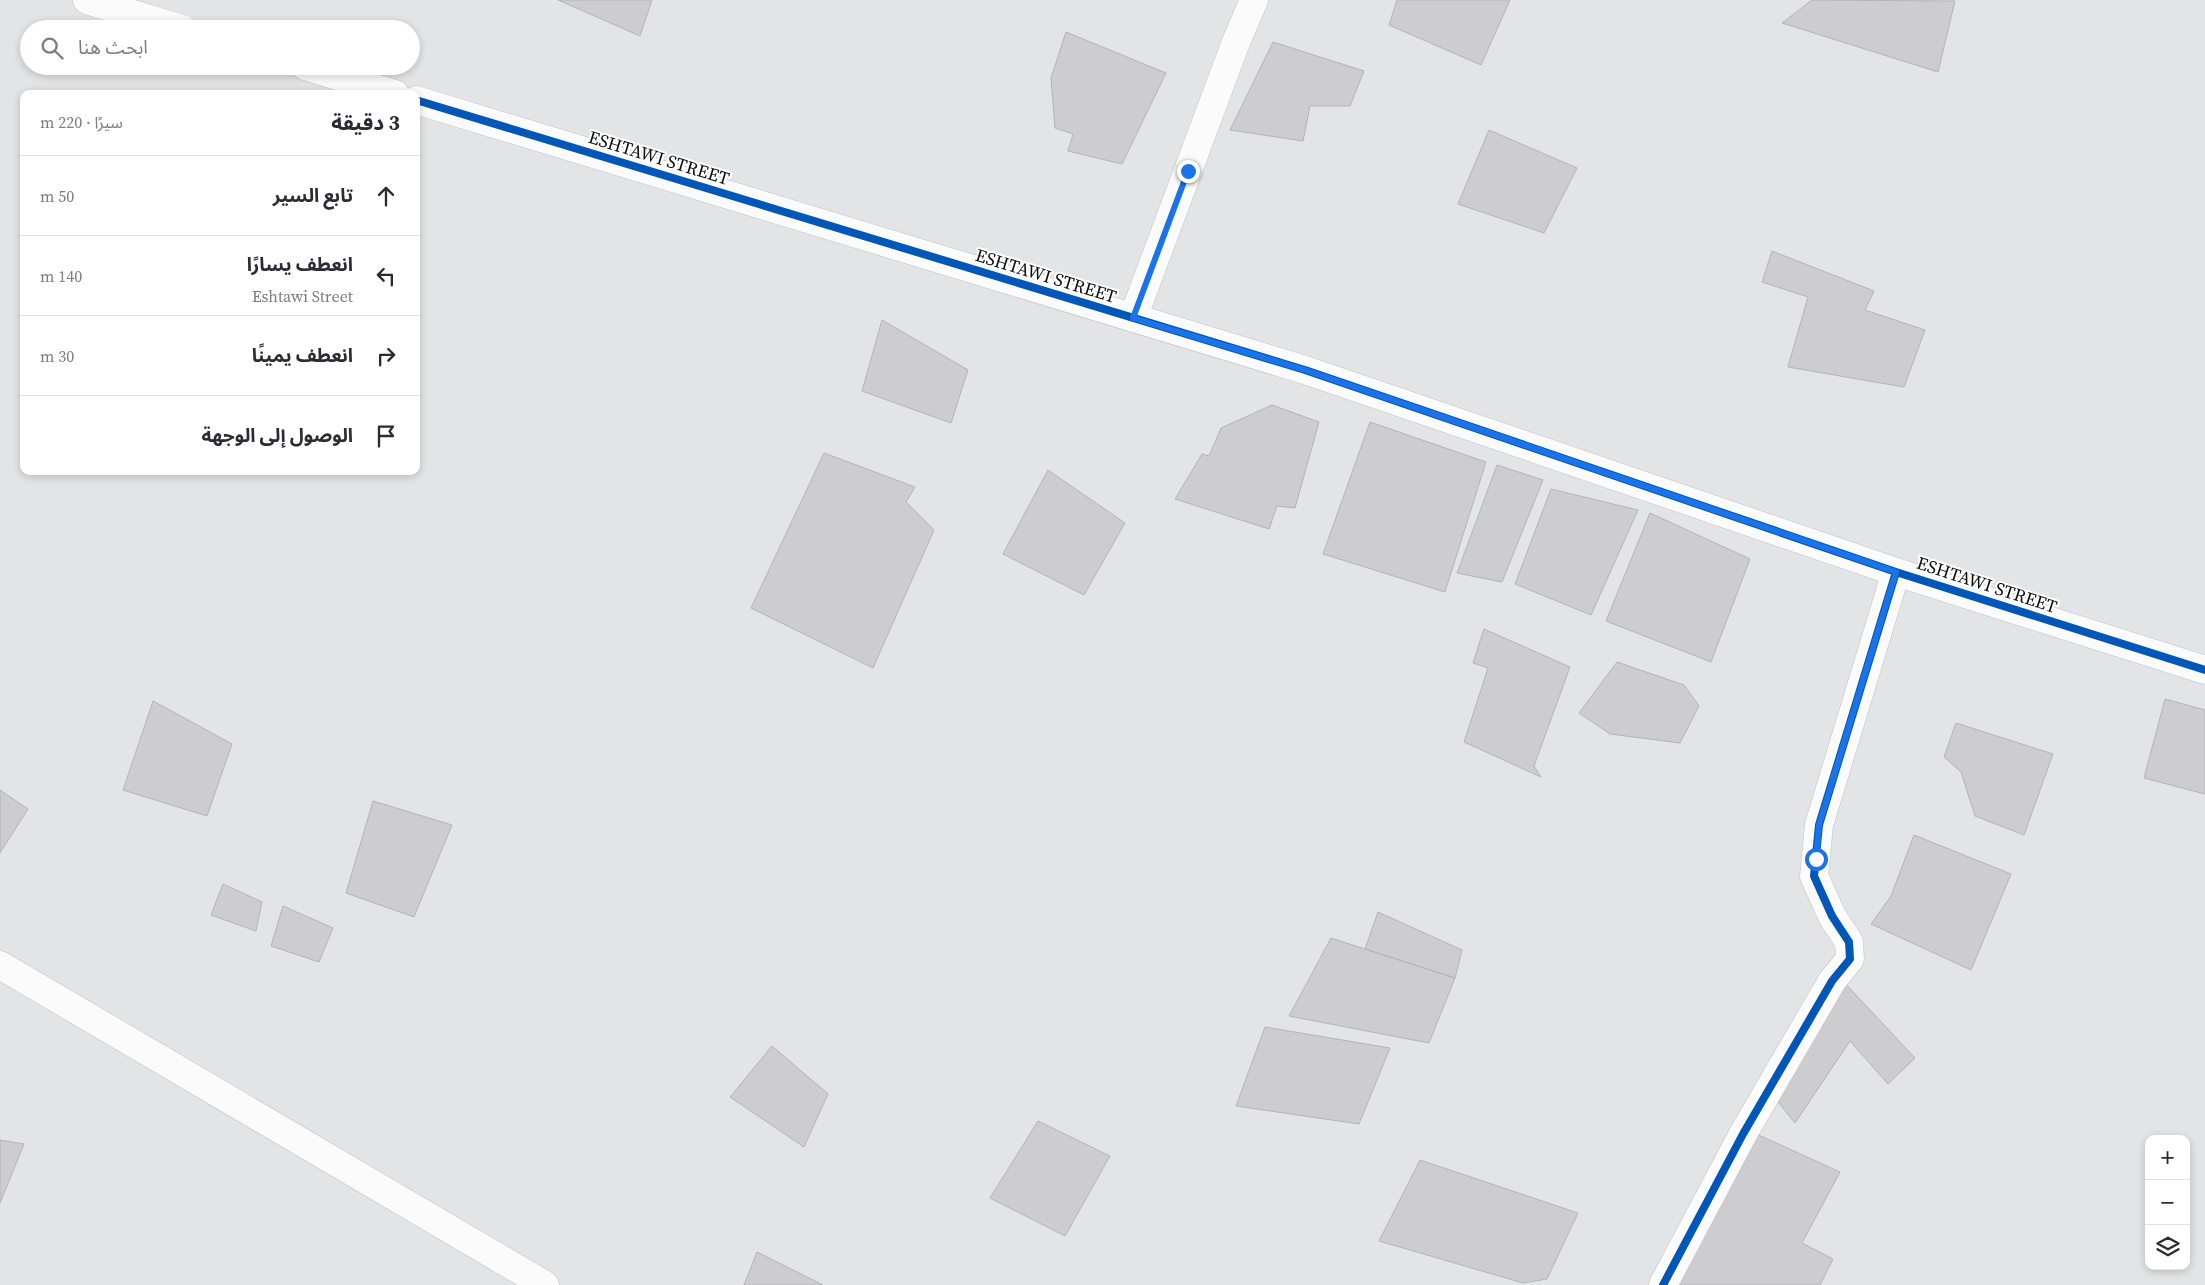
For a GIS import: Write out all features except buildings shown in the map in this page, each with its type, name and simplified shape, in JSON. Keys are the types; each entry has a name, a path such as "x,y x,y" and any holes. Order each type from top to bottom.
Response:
{"street":[{"path":"87,0 153,20"},
{"path":"1133,318 1236,42 1254,0"},
{"path":"334,75 383,90"},
{"name":"ESHTAWI STREET","path":"420,101 1305,370 1896,572 2205,670"},
{"path":"1663,1285 1743,1134 1832,981 1850,959 1849,942 1832,916 1814,876 1819,825 1896,572"},
{"path":"0,966 545,1285"}],"cycle path":[{"path":"420,101 1305,370 1896,572 2205,670"},
{"path":"1663,1285 1743,1134 1832,981 1850,959 1849,942 1832,916 1814,876 1819,825 1896,572"}],"route":[{"path":"1188,171 1133,318 1305,370 1896,572 1849,721 1819,825 1816,859"}]}
